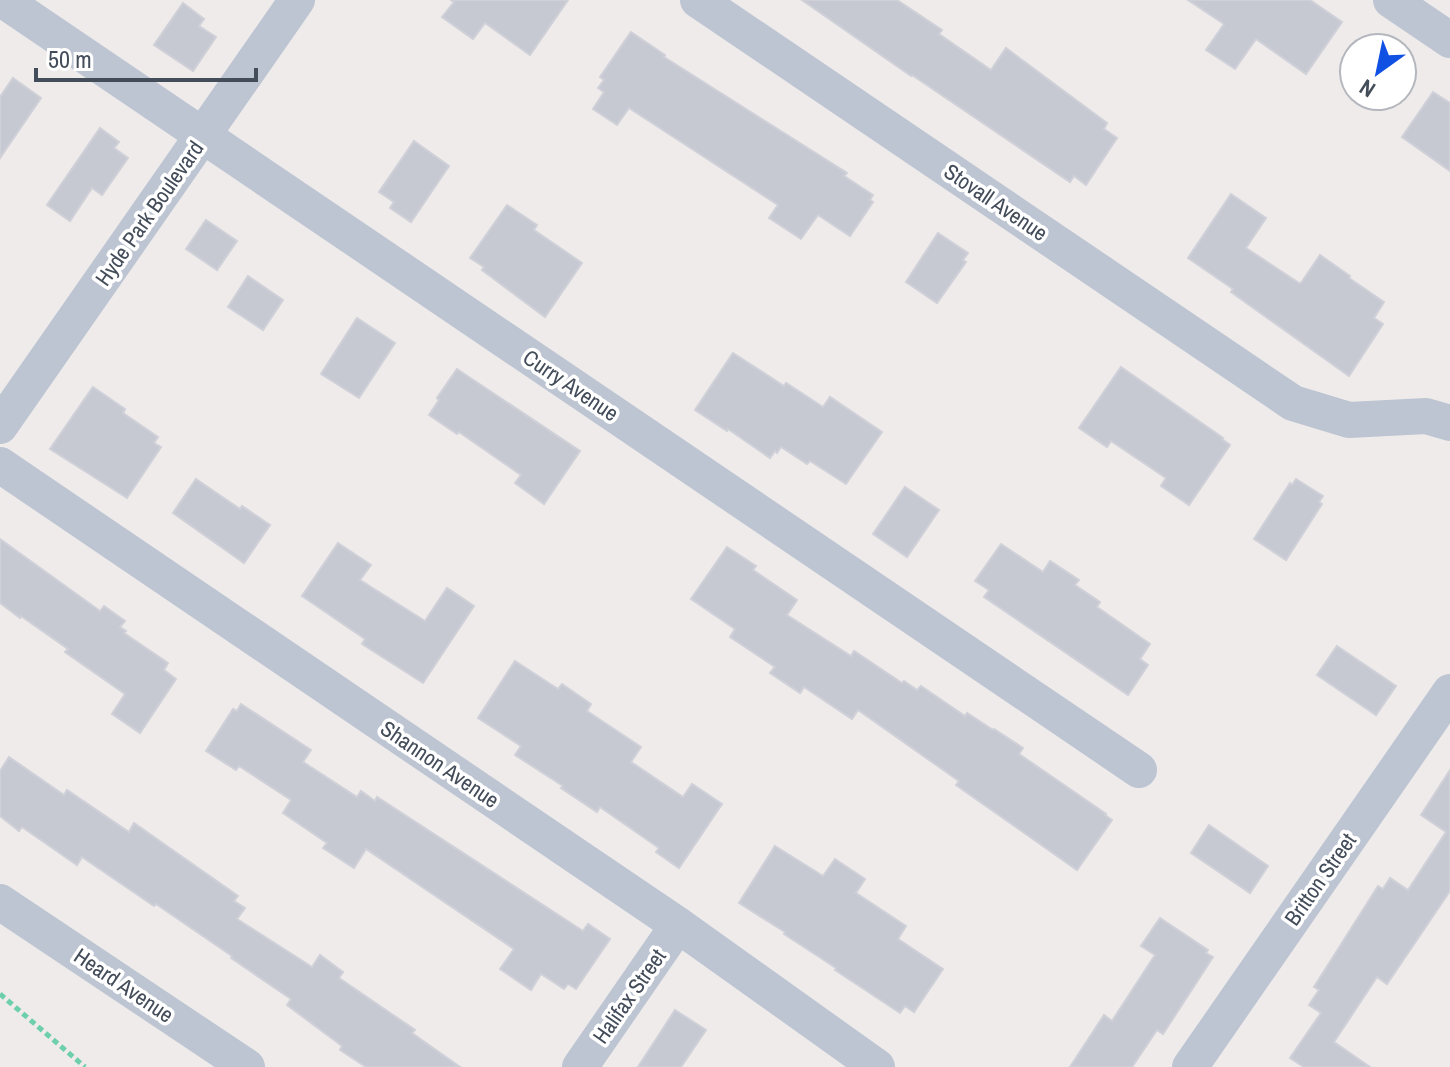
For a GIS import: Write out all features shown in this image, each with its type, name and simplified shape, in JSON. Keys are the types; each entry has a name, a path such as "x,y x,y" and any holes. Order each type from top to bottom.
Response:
{"street":[{"name":"Curry Avenue","path":"3,0 1139,770"},
{"name":"Hyde Park Boulevard","path":"0,426 297,0"},
{"name":"Stovall Avenue","path":"698,0 1293,403 1349,420 1426,416 1450,423"},
{"path":"1391,0 1450,40"},
{"name":"Shannon Avenue","path":"0,465 678,925 877,1067"},
{"name":"Britton Street","path":"1190,1067 1450,692"},
{"name":"Heard Avenue","path":"0,902 247,1067"},
{"name":"Halifax Street","path":"580,1067 678,925"}],"path":[{"path":"0,994 85,1067"}],"building":[{"path":"451,0 568,0 530,55 485,23 473,39 442,17 454,2"},
{"path":"802,0 897,0 942,30 939,34 991,70 1006,48 1107,123 1104,129 1117,138 1086,185 1074,176 1070,182"},
{"path":"1188,0 1310,0 1342,22 1306,74 1256,39 1235,69 1206,50 1224,24"},
{"path":"183,3 204,19 199,26 216,37 193,71 154,45"},
{"path":"631,32 664,57 847,173 844,176 873,195 870,200 873,202 850,236 818,215 801,239 769,218 778,205 629,108 617,125 593,109 604,92 598,88 604,80 600,77"},
{"path":"13,78 41,98 0,158 0,97"},
{"path":"1433,92 1450,103 1450,171 1402,137"},
{"path":"100,128 119,142 114,148 128,158 102,195 92,188 70,221 47,205"},
{"path":"414,141 449,166 411,222 390,208 394,202 379,192"},
{"path":"1231,194 1266,218 1246,248 1299,283 1320,255 1384,302 1374,318 1383,324 1349,376 1188,258"},
{"path":"507,205 537,225 534,230 582,263 545,317 470,258"},
{"path":"206,220 237,241 217,270 186,249"},
{"path":"938,233 968,253 963,260 966,262 937,303 906,282"},
{"path":"248,276 283,300 263,330 228,307"},
{"path":"357,318 395,343 359,398 321,374"},
{"path":"733,353 823,407 830,397 882,432 846,484 781,447 770,458 695,410"},
{"path":"1121,367 1230,445 1189,505 1161,486 1166,478 1111,441 1107,447 1079,428"},
{"path":"457,369 580,451 544,504 515,483 521,475 429,415"},
{"path":"93,387 158,437 154,443 161,447 127,498 50,449"},
{"path":"196,479 270,525 244,563 173,513"},
{"path":"1296,479 1323,496 1319,502 1322,504 1286,560 1254,539 1290,483 1292,485"},
{"path":"905,487 939,510 907,557 873,534"},
{"path":"0,539 100,611 104,606 125,621 120,627 126,631 124,633 168,663 164,670 176,679 140,733 112,714 125,694 65,652 68,649 0,603"},
{"path":"338,543 371,565 360,580 425,621 447,588 474,606 423,683 362,644 365,639 302,596"},
{"path":"1001,544 1043,572 1050,561 1079,580 1075,585 1100,602 1097,607 1150,644 1140,659 1148,665 1128,695 984,597 989,590 975,581"},
{"path":"727,547 756,566 753,570 797,600 787,615 851,656 854,651 902,683 904,681 917,690 921,686 965,716 967,713 994,729 1023,748 1019,754 1106,814 1112,820 1077,870 956,785 959,781 858,710 852,719 804,687 800,693 770,673 775,667 730,637 735,629 691,599"},
{"path":"1337,646 1396,686 1376,715 1317,675"},
{"path":"515,661 558,689 562,684 591,704 587,711 641,747 631,762 683,797 692,784 722,804 679,868 656,852 659,848 600,807 597,812 515,755 521,746 478,718"},
{"path":"241,704 311,750 303,762 357,797 361,791 375,801 377,797 583,931 588,924 610,939 576,989 568,984 564,989 541,974 531,990 500,969 514,949 366,849 354,868 323,848 327,843 283,813 291,800 239,766 236,770 206,751 233,709 237,711"},
{"path":"9,757 64,795 67,790 129,832 134,823 238,896 234,901 245,908 237,919 312,967 320,955 343,972 339,978 415,1030 412,1033 460,1067 366,1067 340,1050 342,1046 287,1005 291,999 156,904 154,906 82,857 77,865 22,827 19,831 0,816 0,771"},
{"path":"1450,770 1450,891 1387,984 1377,977 1334,1042 1370,1067 1304,1067 1290,1058 1321,1013 1309,1005 1319,990 1314,987 1378,886 1383,889 1390,878 1408,890 1446,832 1421,815"},
{"path":"1209,825 1268,866 1250,893 1191,853"},
{"path":"775,846 823,876 835,859 865,879 856,893 906,926 898,939 943,969 914,1012 905,1006 900,1013 739,903"},
{"path":"1160,918 1208,950 1206,953 1213,957 1163,1034 1157,1030 1132,1067 1070,1067 1104,1015 1112,1021 1155,955 1141,946"},
{"path":"675,1010 706,1030 681,1067 638,1067"}]}
